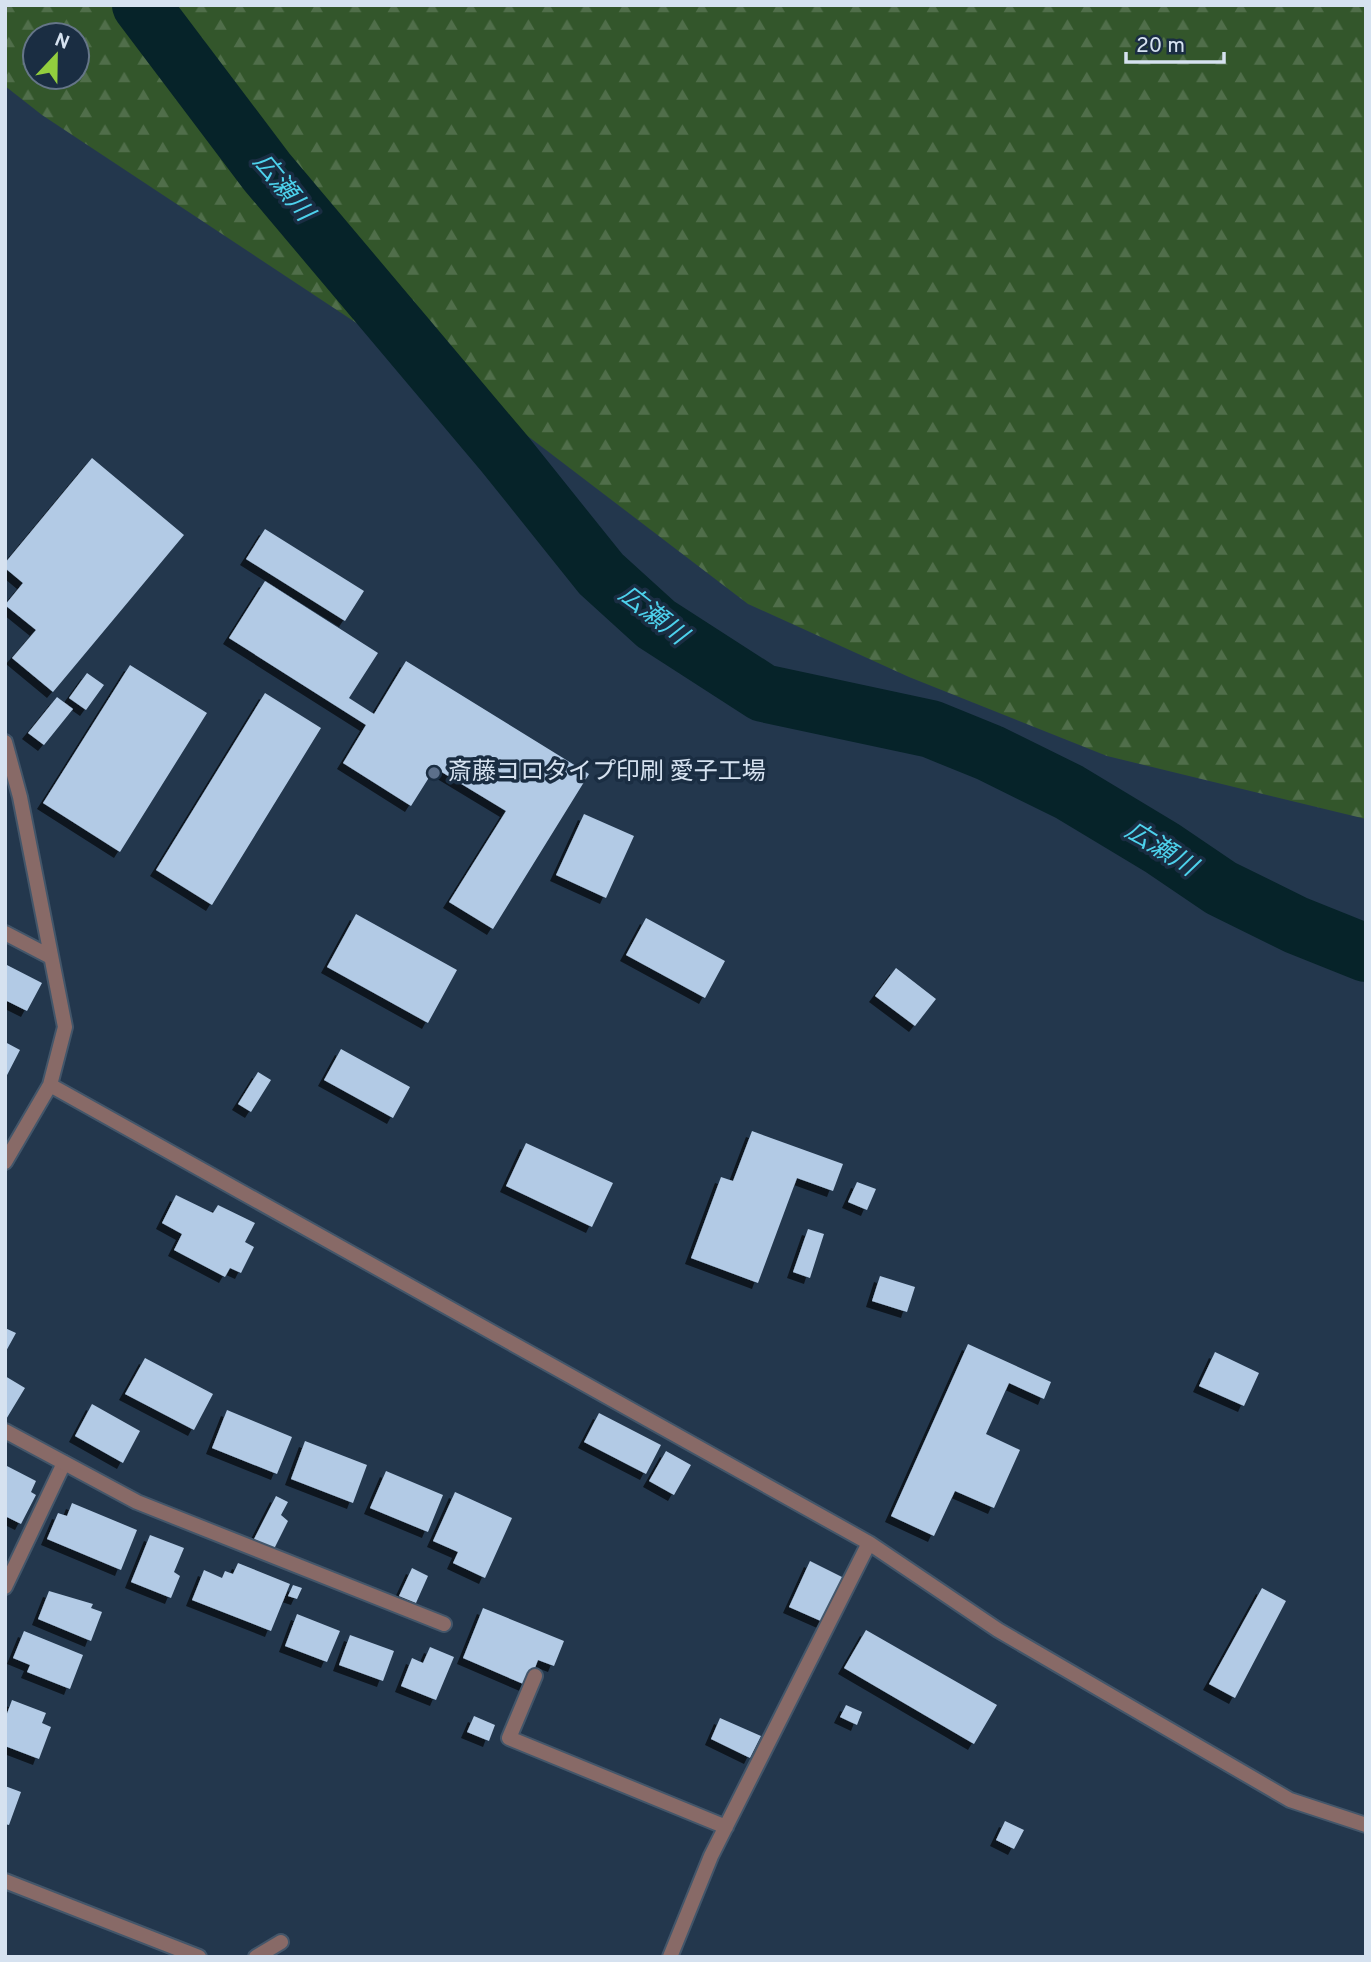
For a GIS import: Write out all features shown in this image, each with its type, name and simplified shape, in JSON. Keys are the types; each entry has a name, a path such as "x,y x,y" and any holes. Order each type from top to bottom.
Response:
{"street":[{"path":"5,742 20,797 65,1027 50,1085 5,1162"},
{"path":"5,933 49,956"},
{"path":"50,1085 869,1542 998,1630 1290,1800 1366,1825"},
{"path":"5,1431 137,1502 444,1624"},
{"path":"5,1587 64,1463"},
{"path":"670,1957 726,1827 869,1542"},
{"path":"535,1676 509,1738 726,1827"},
{"path":"5,1881 199,1957"},
{"path":"256,1957 281,1942"}],"green space":[{"path":"5,5 1366,5 1366,819 1107,756 909,677 748,604 529,437 42,115 5,86"}],"building":[{"path":"92,458 184,535 53,692 12,658 36,630 5,605 23,583 5,568 5,563"},
{"path":"265,529 364,591 345,621 246,559"},
{"path":"265,581 378,653 349,698 374,714 406,661 589,774 493,929 449,902 506,811 435,768 411,806 343,763 366,725 229,638"},
{"path":"130,665 207,713 120,852 43,803"},
{"path":"87,673 104,685 86,710 69,698"},
{"path":"265,693 321,728 212,905 156,870"},
{"path":"57,697 73,709 44,745 28,733"},
{"path":"584,814 634,836 606,898 556,875"},
{"path":"356,914 457,970 428,1023 327,967"},
{"path":"646,918 725,961 705,998 626,955"},
{"path":"5,964 42,983 27,1011 5,1000"},
{"path":"896,968 936,999 915,1026 875,996"},
{"path":"5,1042 20,1050 5,1079"},
{"path":"341,1049 410,1087 393,1118 324,1080"},
{"path":"258,1072 271,1080 251,1112 238,1104"},
{"path":"752,1131 843,1164 833,1191 797,1178 758,1283 691,1258 721,1177 733,1181"},
{"path":"526,1143 613,1183 592,1227 506,1186"},
{"path":"857,1182 876,1189 867,1210 848,1202"},
{"path":"176,1195 213,1213 218,1205 255,1223 245,1242 254,1247 241,1273 230,1268 225,1277 174,1250 182,1234 162,1223"},
{"path":"808,1229 824,1234 810,1278 793,1272"},
{"path":"880,1276 915,1287 907,1312 872,1301"},
{"path":"5,1328 16,1333 5,1353"},
{"path":"968,1344 1051,1382 1044,1399 1009,1383 986,1434 1020,1450 994,1508 955,1491 934,1536 891,1516"},
{"path":"1215,1352 1259,1373 1244,1406 1199,1386"},
{"path":"145,1358 213,1394 194,1430 125,1394"},
{"path":"5,1376 25,1388 5,1421"},
{"path":"92,1404 140,1431 123,1463 75,1436"},
{"path":"227,1410 292,1437 277,1474 212,1448"},
{"path":"599,1413 661,1445 646,1474 584,1442"},
{"path":"305,1441 367,1465 353,1503 291,1479"},
{"path":"666,1451 691,1465 674,1495 649,1481"},
{"path":"5,1465 36,1481 31,1492 36,1495 21,1524 5,1516"},
{"path":"386,1471 443,1495 428,1532 370,1508"},
{"path":"455,1492 512,1518 485,1578 453,1563 458,1552 433,1541"},
{"path":"276,1496 288,1502 281,1515 288,1521 274,1549 254,1539"},
{"path":"72,1503 137,1530 121,1570 47,1539 58,1513 67,1516"},
{"path":"150,1535 184,1548 174,1572 180,1576 171,1598 131,1582"},
{"path":"810,1561 844,1578 823,1622 789,1607"},
{"path":"238,1563 290,1584 271,1631 192,1600 204,1570 222,1578 225,1571 233,1574"},
{"path":"412,1568 428,1576 416,1603 399,1596"},
{"path":"293,1585 302,1588 297,1599 288,1596"},
{"path":"1262,1588 1286,1601 1235,1698 1209,1684"},
{"path":"49,1591 93,1604 91,1608 102,1612 91,1641 38,1619"},
{"path":"483,1608 564,1641 554,1666 538,1660 528,1686 463,1658"},
{"path":"297,1614 340,1631 327,1662 285,1646"},
{"path":"866,1630 997,1705 974,1744 844,1668"},
{"path":"24,1631 83,1655 70,1689 27,1672 30,1665 13,1658"},
{"path":"350,1635 394,1651 383,1681 339,1665"},
{"path":"430,1647 454,1657 436,1700 401,1686 412,1658 423,1663"},
{"path":"12,1700 46,1713 42,1723 51,1727 39,1759 5,1746 5,1719"},
{"path":"846,1705 862,1712 857,1725 840,1717"},
{"path":"474,1716 495,1725 489,1741 467,1732"},
{"path":"720,1718 761,1736 750,1758 711,1739"},
{"path":"5,1786 21,1792 9,1825 5,1824"},
{"path":"1005,1821 1024,1830 1014,1849 996,1840"}],"waterway":[{"name":"広瀬川","path":"141,5 267,172 504,453 601,574 656,624 763,693 931,729 990,753 1069,792 1162,848 1221,888 1296,925 1366,953"}],"place":[{"name":"斎藤コロタイプ印刷 愛子工場","path":"434,773"}]}
